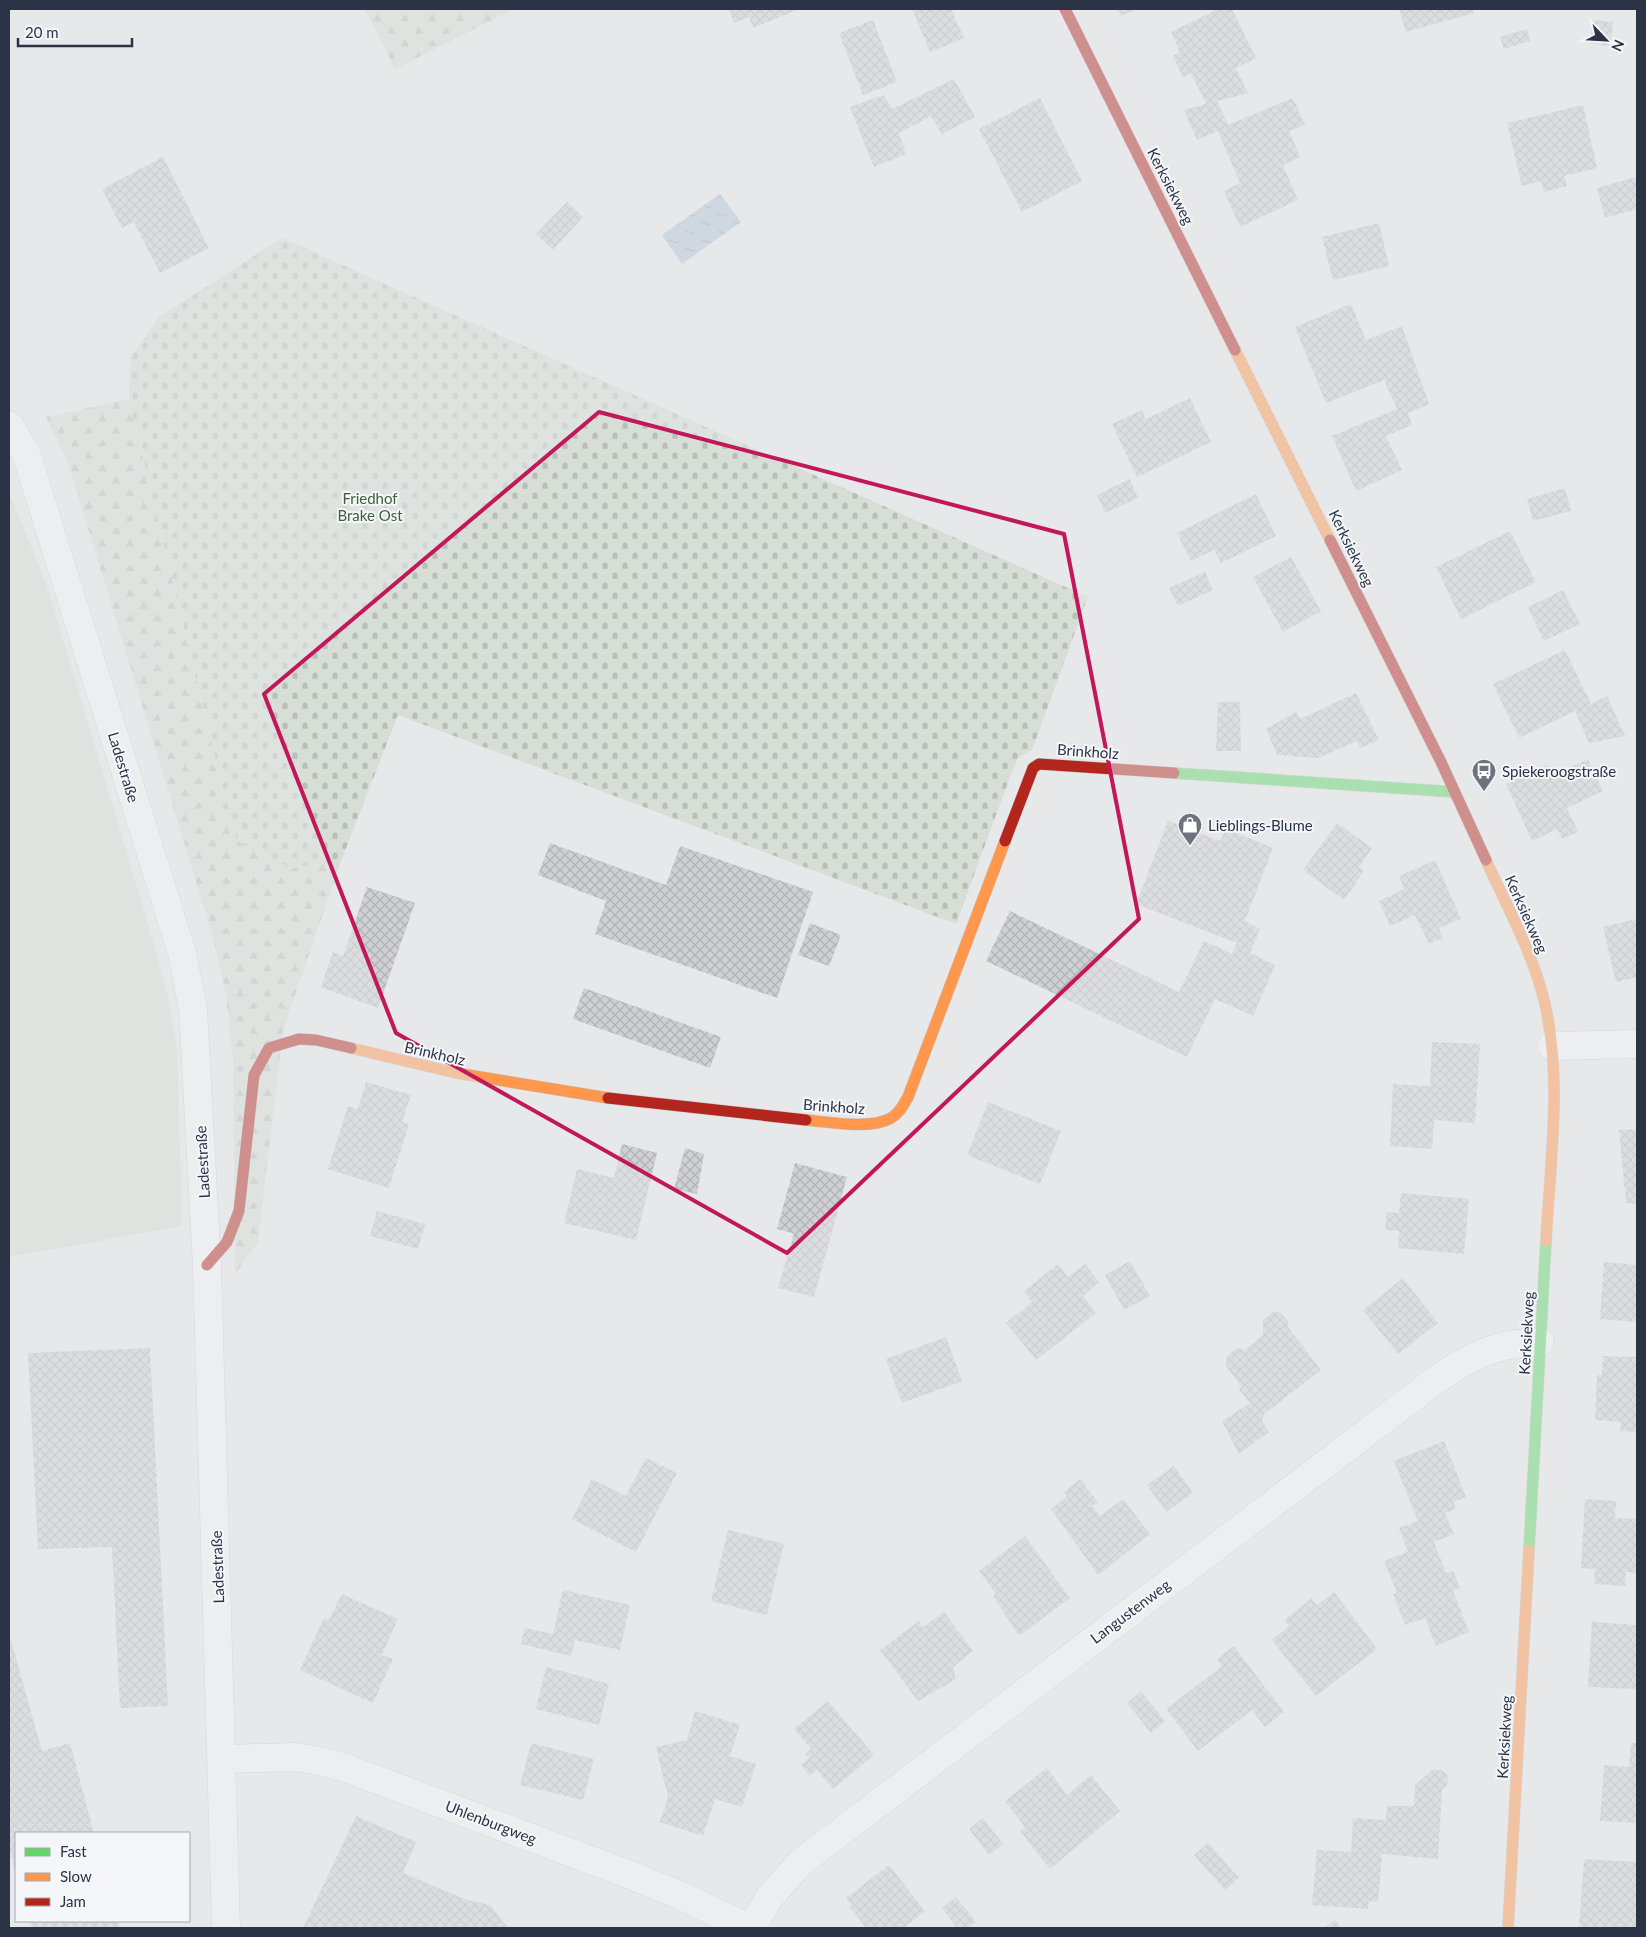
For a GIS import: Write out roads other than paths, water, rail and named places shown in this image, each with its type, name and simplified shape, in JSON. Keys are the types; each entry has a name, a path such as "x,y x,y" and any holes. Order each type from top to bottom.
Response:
{"street":[{"name":"Kerksiekweg","path":"1065,9 1455,792 1527,950 1544,999 1552,1046 1553,1110 1508,1928"},
{"name":"Ladestraße","path":"9,425 26,453 182,953 194,1018 207,1265 223,1759 226,1928"},
{"name":"Brinkholz","path":"207,1265 227,1242 239,1211 254,1075 269,1048 299,1039 316,1040 456,1073 608,1098 836,1123 872,1124 890,1119 900,1111 908,1097 1033,768 1039,764 1455,792"},
{"path":"1552,1046 1637,1044"},
{"name":"Langustenweg","path":"750,1928 769,1898 801,1862 1436,1380 1463,1362 1486,1350 1515,1343 1540,1342"},
{"name":"Uhlenburgweg","path":"223,1759 296,1757 325,1762 633,1876 750,1928"}],"water":[{"path":"720,194 741,222 682,264 662,235"}],"place":[{"name":"Spiekeroogstraße","path":"1484,792"},
{"name":"Lieblings-Blume","path":"1190,846"}],"park label":[{"name":"Friedhof Brake Ost","path":"370,506"}]}
